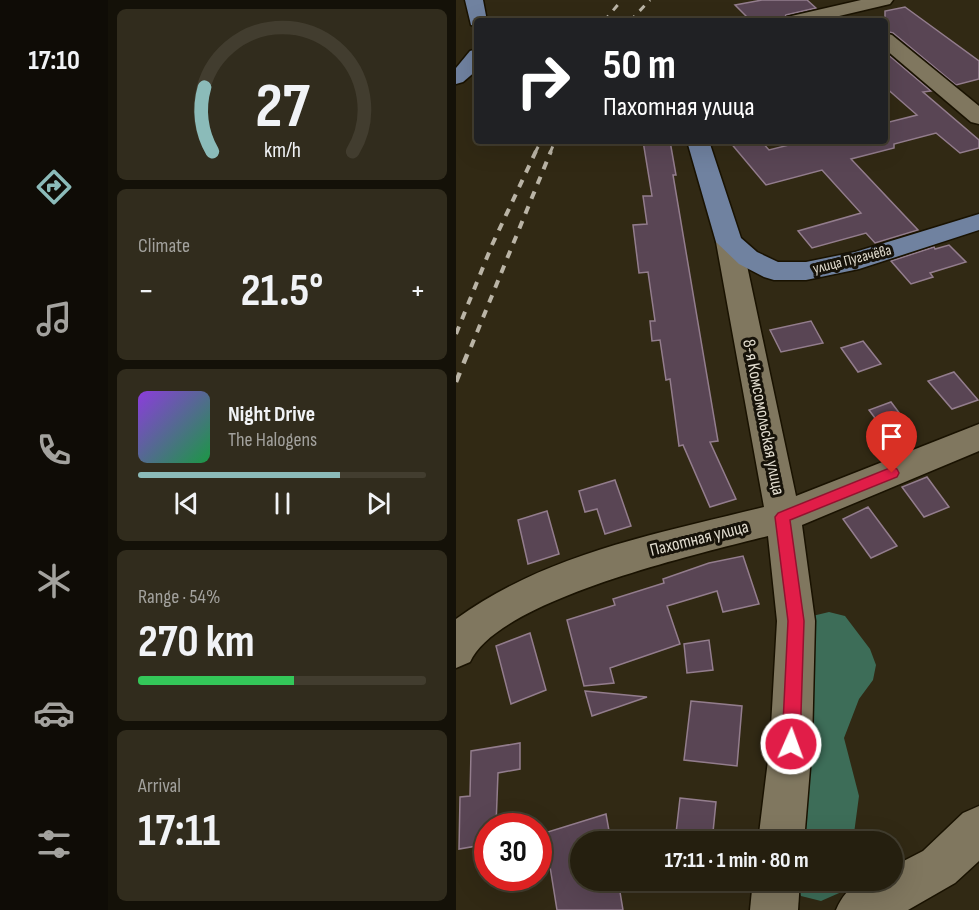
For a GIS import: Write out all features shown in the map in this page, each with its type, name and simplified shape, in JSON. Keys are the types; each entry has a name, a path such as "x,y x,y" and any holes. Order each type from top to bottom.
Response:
{"main road":[{"path":"474,0 477,18"},
{"path":"456,80 474,59"},
{"path":"456,80 474,74"},
{"path":"456,92 474,83"},
{"path":"456,92 474,88"},
{"name":"8-я Комсомольская улица","path":"699,144 729,242"},
{"name":"улица Пугачёва","path":"729,242 748,258 774,271 806,271 859,260 979,222"}],"street":[{"path":"802,18 842,4 884,0"},
{"path":"842,4 858,18"},
{"path":"888,41 979,117"},
{"name":"8-я Комсомольская улица","path":"729,242 783,517 796,621 791,744 782,831"},
{"path":"741,301 754,283 774,271"},
{"name":"Пахотная улица","path":"458,644 493,614 538,590 629,556 783,517 979,437"},
{"path":"860,910 939,867 979,829"},
{"path":"774,910 776,891"}],"green space":[{"path":"829,612 845,616 870,649 876,665 873,680 859,699 844,738 859,796 854,831 797,831 804,618"},
{"path":"799,891 844,891 821,901 801,896"}],"building":[{"path":"762,0 807,0 816,8 786,15 784,18 748,18 735,5"},
{"path":"905,7 979,61 979,79 956,85 893,33 888,32 888,18 885,18 885,11"},
{"path":"888,55 931,91 923,92 979,140 979,148 960,153 936,133 894,144 894,148 851,159 918,230 875,243 866,233 812,248 798,231 861,213 822,170 766,185 732,144 764,144 769,150 793,144 888,144 888,122 917,115 888,90"},
{"path":"643,144 671,144 676,175 673,175 718,441 710,442 736,499 710,507 683,445 679,446 670,379 666,380 660,340 652,341 650,321 655,321 648,272 639,273 633,225 647,224 643,196 652,196"},
{"path":"949,245 966,262 930,273 933,277 911,284 891,261 934,247 935,249"},
{"path":"811,321 823,343 781,352 770,330"},
{"path":"863,341 881,364 858,372 841,348"},
{"path":"954,372 978,400 952,409 928,381"},
{"path":"891,402 909,426 887,434 869,410"},
{"path":"927,477 949,507 924,517 902,487"},
{"path":"615,480 631,526 605,534 597,509 585,512 579,491"},
{"path":"868,507 897,546 871,558 843,519"},
{"path":"547,511 559,554 528,564 518,520"},
{"path":"743,556 759,604 723,612 717,591 667,606 680,644 610,668 614,683 584,686 567,620 615,605 613,599 664,583 663,579 709,563"},
{"path":"530,633 546,690 511,704 496,646"},
{"path":"709,640 713,670 687,673 684,644"},
{"path":"585,691 647,697 592,716"},
{"path":"691,701 742,706 737,766 684,760"},
{"path":"520,743 520,769 498,773 496,813 474,813 474,846 459,849 460,797 470,796 471,751"},
{"path":"680,798 716,802 713,831 676,831"},
{"path":"606,814 609,831 570,831 570,891 620,891 623,910 557,910 552,879 552,831"}],"railway":[{"path":"607,18 622,0"},
{"path":"633,18 650,0"},
{"path":"536,151 540,144"},
{"path":"550,153 554,144"},
{"path":"456,334 492,245 536,151"},
{"path":"471,347 551,151"},
{"path":"456,382 471,345"}],"route":[{"path":"791,744 796,621 783,517 892,473"}]}
